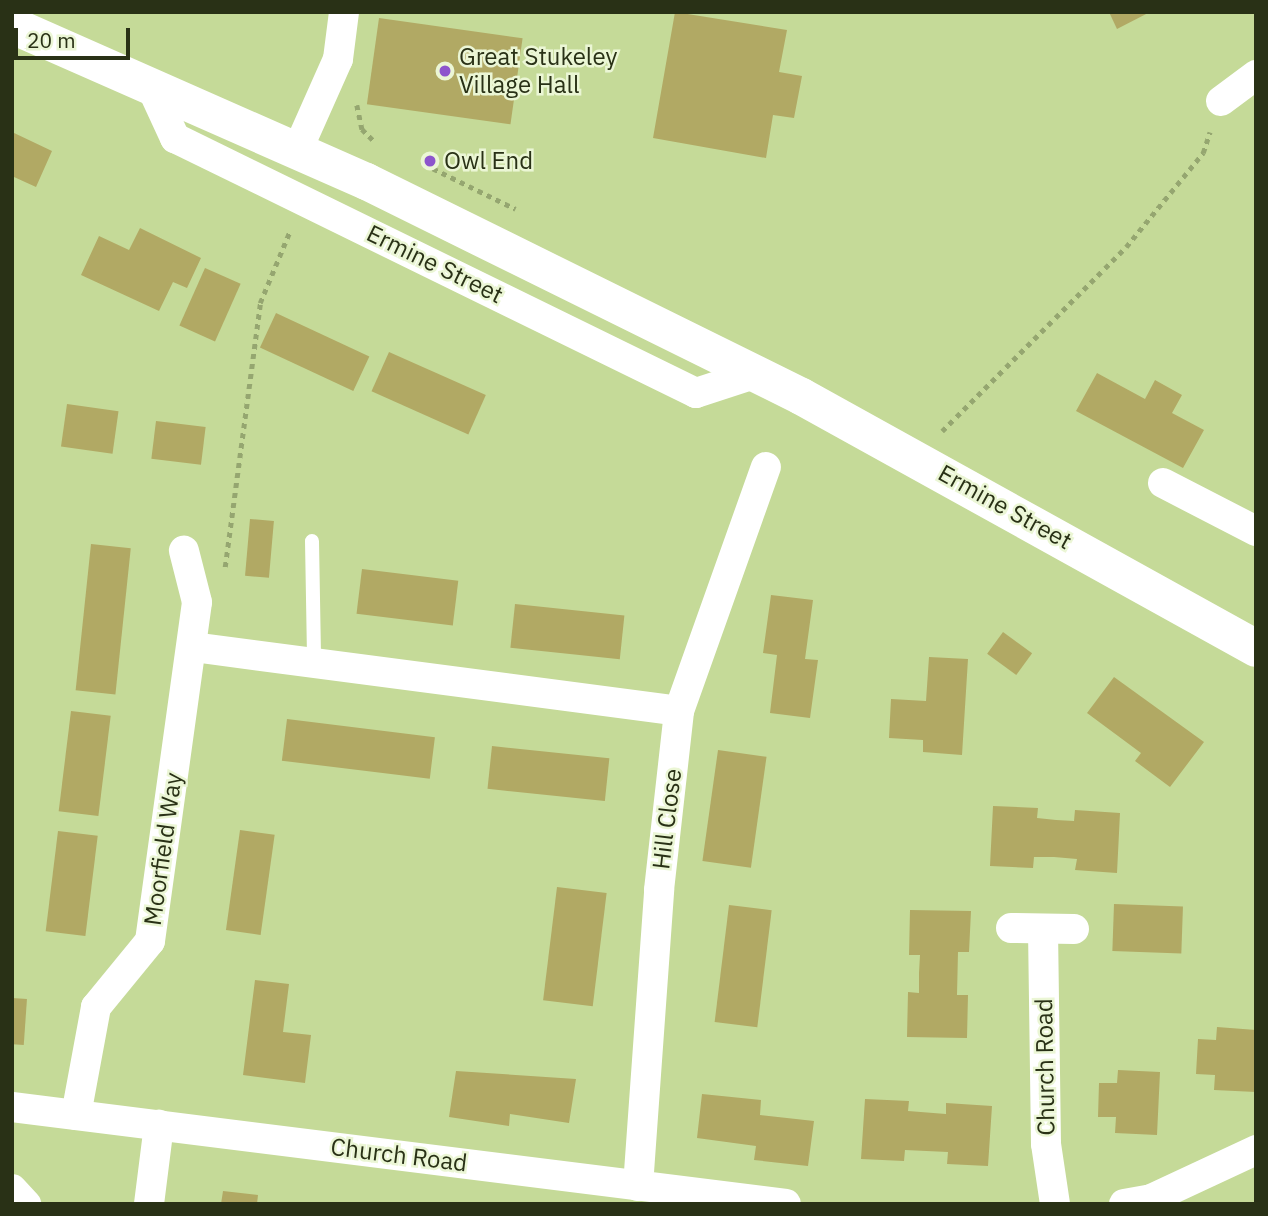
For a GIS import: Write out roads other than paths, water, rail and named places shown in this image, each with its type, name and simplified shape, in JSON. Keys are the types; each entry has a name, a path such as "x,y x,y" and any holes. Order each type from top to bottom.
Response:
{"street":[{"path":"298,149 338,59 344,12"},
{"name":"Ermine Street","path":"12,25 298,149 751,374 916,458 1256,648"},
{"path":"1221,101 1256,75"},
{"name":"Ermine Street","path":"150,84 175,138 305,198 696,393 751,374"},
{"name":"Hill Close","path":"638,1186 659,890 679,711 766,467"},
{"path":"1163,483 1256,531"},
{"name":"Moorfield Way","path":"76,1115 96,1007 150,942 197,602 184,551"},
{"path":"192,647 314,660 679,711"},
{"path":"1011,928 1074,929"},
{"name":"Church Road","path":"1044,929 1045,1144 1055,1204"},
{"name":"Church Road","path":"12,1107 638,1186 709,1198 786,1204"},
{"path":"149,1204 159,1125"},
{"path":"1124,1204 1151,1199 1256,1150"},
{"path":"12,1189 26,1204"}],"lane":[{"path":"312,541 314,660"}],"place":[{"name":"Great Stukeley Village Hall","path":"445,71"},
{"name":"Owl End","path":"430,161"}]}
